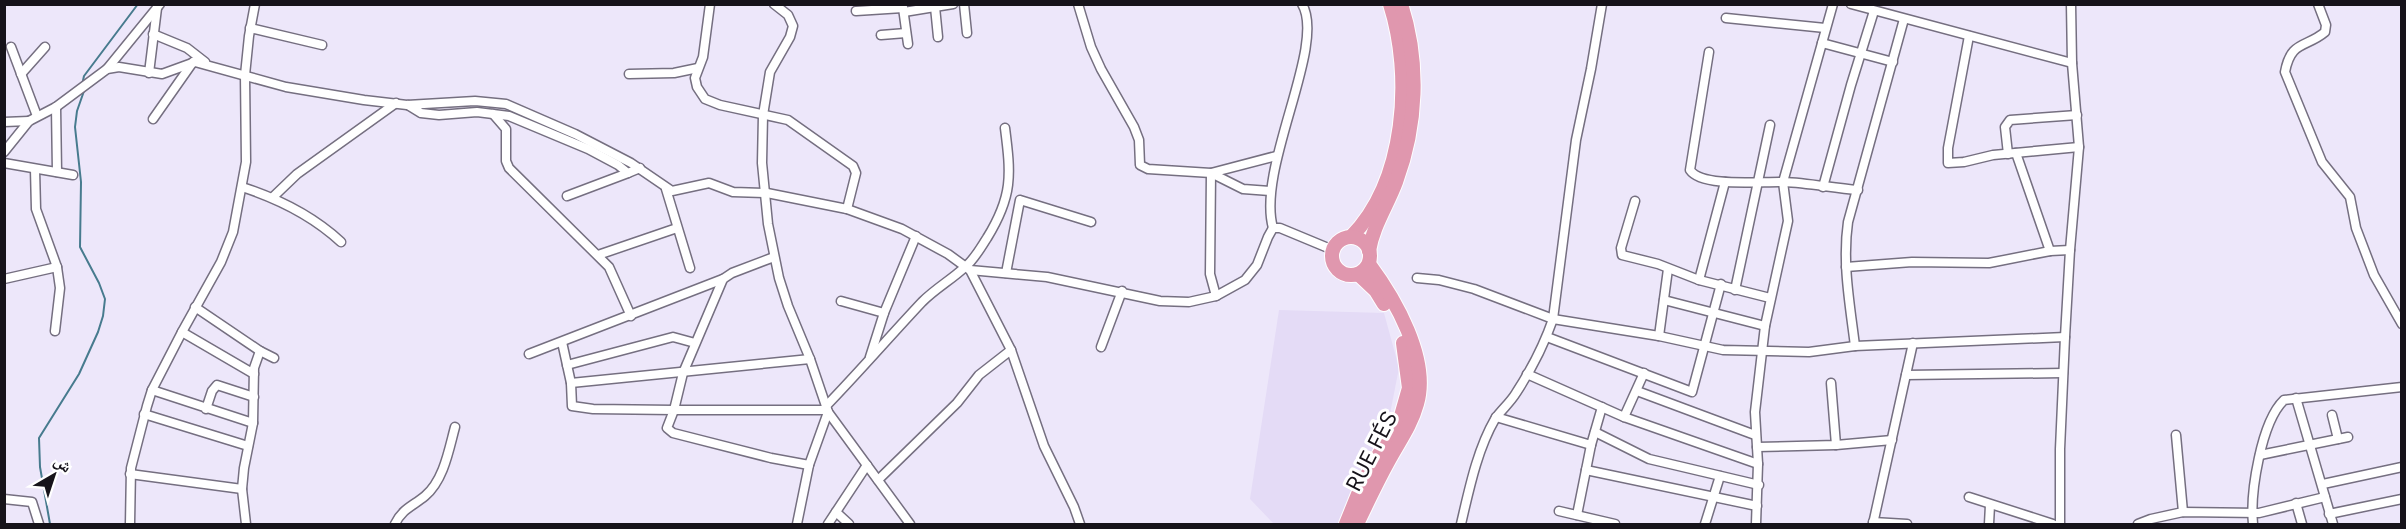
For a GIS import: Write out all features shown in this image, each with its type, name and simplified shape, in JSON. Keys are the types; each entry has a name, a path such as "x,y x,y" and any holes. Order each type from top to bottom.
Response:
{"highway":[{"path":"1351,237 1366,220 1385,181 1395,150 1401,117 1403,85 1401,52 1390,4"},
{"path":"1369,258 1365,244 1351,237 1343,239 1333,250 1332,259 1335,267 1341,273 1349,276 1358,274 1369,258 1374,228 1395,185 1405,153 1412,119 1414,85 1409,34 1401,4"},
{"name":"RUE FÉS","path":"1357,525 1371,493 1409,426 1418,403 1420,384 1407,327 1369,258"},
{"name":"RUE FÉS","path":"1346,525 1363,482 1401,416 1409,388 1405,346 1390,313 1376,291 1358,274"}],"street":[{"path":"130,525 132,460 152,390 228,249 246,162 245,75 255,4"},
{"path":"710,4 705,47 695,78 697,87 705,99 720,105 788,120 854,166 856,174 847,209"},
{"path":"774,4 788,15 793,31 770,72 763,115 762,163 774,257 788,306 810,359 827,409 910,525"},
{"path":"856,11 935,8 953,4"},
{"path":"964,4 967,33"},
{"path":"1078,4 1091,47 1101,69 1134,127 1139,140 1140,165 1148,169 1211,173 1276,156"},
{"path":"1302,4 1308,24 1285,130 1276,156 1270,191 1270,214 1277,228 1333,250"},
{"path":"1461,525 1481,453 1496,417 1514,396 1527,374 1547,338 1553,319 1576,141 1592,69 1602,4"},
{"path":"1756,525 1758,464 1755,412 1764,352 1765,326 1788,221 1783,182 1833,4"},
{"path":"1851,4 2072,63"},
{"path":"2060,525 2063,373 2079,147 2072,63 2071,4"},
{"path":"2318,4 2326,25 2325,32 2299,46 2288,58 2285,72 2318,155 2350,197 2356,228 2374,275 2402,324"},
{"path":"149,73 153,34 159,6"},
{"path":"4,122 33,118 56,107 86,86 107,69 159,6"},
{"path":"903,8 908,44"},
{"path":"935,8 938,37"},
{"path":"1823,187 1874,11"},
{"path":"1726,18 1825,28"},
{"path":"1855,346 1846,267 1845,243 1848,222 1904,19"},
{"path":"250,28 322,45"},
{"path":"881,35 906,33"},
{"path":"153,34 187,48 207,64"},
{"path":"1969,36 1947,161 1958,163 2012,153 2079,147"},
{"path":"1822,43 1893,62"},
{"path":"11,47 33,118"},
{"path":"21,74 45,47"},
{"path":"1709,51 1690,170 1697,176 1725,182 1758,184 1783,182 1858,190"},
{"path":"107,69 119,67 166,74 193,62 286,87 396,104 468,101 506,105 575,134 640,168 666,189 672,191 710,183 733,192 767,193 847,209 876,218 916,236 968,269 1047,277 1178,303 1216,296 1245,280 1257,265 1268,237 1277,228"},
{"path":"153,119 193,62"},
{"path":"629,74 674,73 698,68"},
{"path":"273,197 297,174 396,104"},
{"path":"407,105 421,112 439,115 477,112 517,118 588,149 618,165 628,174"},
{"path":"56,107 57,172"},
{"path":"493,114 506,129 506,161 509,168 567,228 609,267 631,316"},
{"path":"2050,251 2012,153 2005,127 2010,120 2077,115"},
{"path":"4,152 33,118"},
{"path":"1735,290 1770,125"},
{"path":"797,525 809,465 827,409 930,294 968,269 992,229 1008,192 1010,171 1005,128"},
{"path":"4,163 73,176"},
{"path":"35,168 36,209 57,267 60,288 56,331"},
{"path":"567,196 640,168"},
{"path":"1211,173 1243,189 1270,191"},
{"path":"1211,173 1210,274 1216,296"},
{"path":"1699,279 1725,182"},
{"path":"242,187 273,197 324,227 340,242"},
{"path":"666,189 690,268"},
{"path":"1006,273 1020,200 1091,222"},
{"path":"1635,201 1621,254 1735,290 1770,298"},
{"path":"598,255 677,228"},
{"path":"869,360 884,313 916,236"},
{"path":"1846,267 1912,262 1989,263 2050,251 2070,250"},
{"path":"529,354 631,316 774,257"},
{"path":"4,279 57,267"},
{"path":"968,269 1011,350 1044,446 1074,507 1080,525"},
{"path":"1659,336 1668,269"},
{"path":"1417,278 1439,280 1474,289 1553,319 1659,336 1723,350 1819,352 1855,346 2065,337"},
{"path":"723,279 683,373 667,428 673,433 771,458 809,465"},
{"path":"1687,409 1721,285"},
{"path":"1101,347 1122,291"},
{"path":"1664,300 1765,326"},
{"path":"841,302 884,313"},
{"path":"195,308 274,358"},
{"path":"182,332 254,374"},
{"path":"567,365 673,337 695,343"},
{"path":"1547,338 1692,392"},
{"path":"562,342 571,383 572,406 593,409 674,410 827,409"},
{"path":"1907,525 1873,523 1913,343"},
{"path":"878,480 957,403 979,375 1011,350"},
{"path":"246,525 242,489 253,423 255,361 260,351"},
{"path":"571,383 810,359"},
{"path":"1624,417 1644,373"},
{"path":"1906,375 2063,373"},
{"path":"1527,374 1624,417 1758,464"},
{"path":"1831,383 1836,445"},
{"path":"206,409 217,385 254,397"},
{"path":"2253,525 2252,513 2262,444 2279,405 2284,400 2402,387"},
{"path":"152,390 253,423"},
{"path":"1637,390 1755,435"},
{"path":"2296,398 2323,484 2333,525"},
{"path":"1577,515 1591,445 1602,407"},
{"path":"144,414 248,446"},
{"path":"2332,414 2338,439"},
{"path":"1496,417 1591,445"},
{"path":"395,525 403,512 425,496 434,486 446,461 455,427"},
{"path":"1595,432 1649,459 1758,485"},
{"path":"2175,435 2183,512"},
{"path":"2260,455 2348,437"},
{"path":"1756,447 1836,445 1892,440"},
{"path":"828,525 867,465"},
{"path":"2323,484 2402,467"},
{"path":"1586,470 1757,506"},
{"path":"130,474 242,489"},
{"path":"1705,525 1720,476"},
{"path":"1969,497 2053,525"},
{"path":"2138,525 2183,512 2252,513 2325,497"},
{"path":"4,499 32,501 39,525"},
{"path":"2330,514 2402,499"},
{"path":"2296,503 2302,525"},
{"path":"1989,525 1990,505"},
{"path":"1559,511 1616,525"},
{"path":"836,512 849,525"}],"shaded area":[{"path":"1279,310 1384,313 1399,368 1387,429 1343,524 1274,524 1250,499"}],"waterway":[{"path":"82,85 84,76 138,4"},
{"path":"50,524 40,467 39,438 79,374 98,332 105,299 80,247 81,182 75,127 77,111 84,91"}]}
